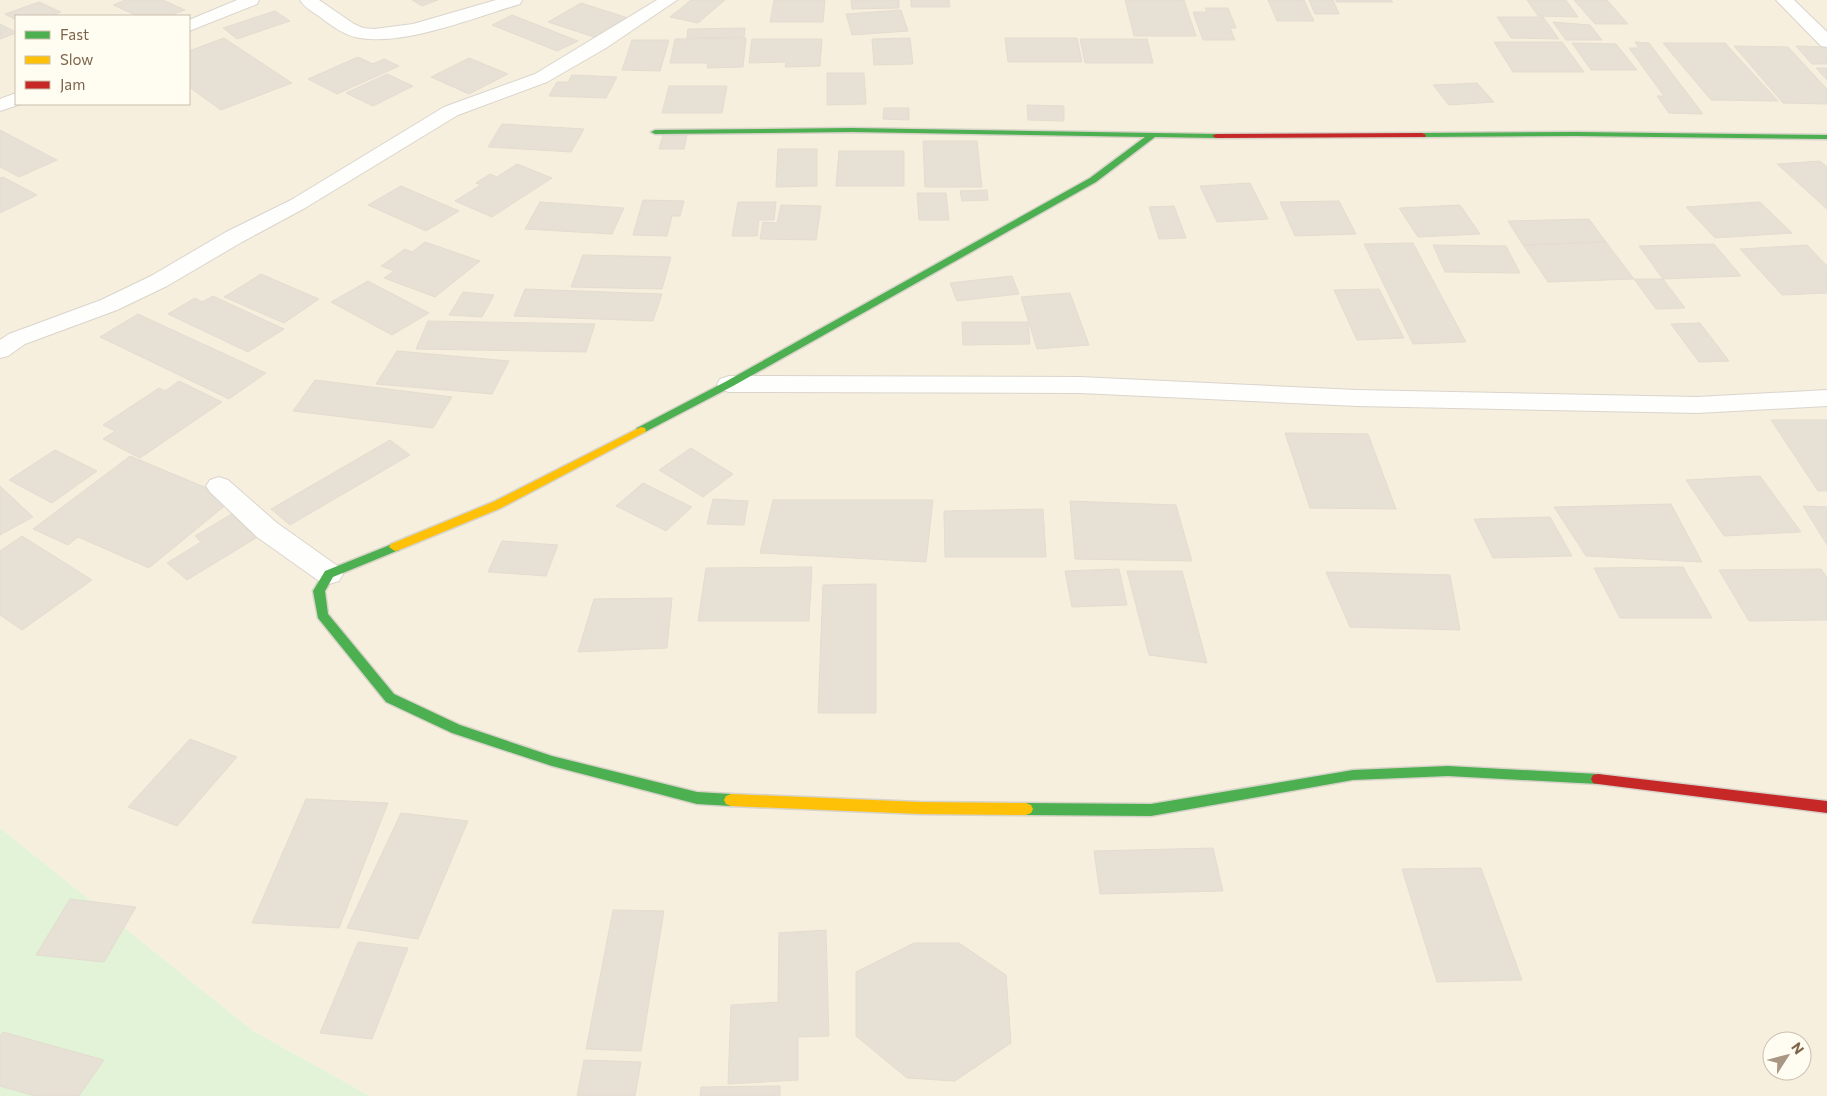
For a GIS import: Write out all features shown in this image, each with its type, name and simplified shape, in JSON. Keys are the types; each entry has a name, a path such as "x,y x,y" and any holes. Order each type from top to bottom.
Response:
{"street":[{"path":"190,26 251,0"},
{"path":"308,0 358,33 375,36 401,32 514,0"},
{"path":"0,351 17,339 109,305 159,281 234,237 306,199 451,111 541,78 600,44 669,0"},
{"path":"1784,0 1827,42"},
{"path":"0,105 15,98"},
{"path":"655,132 852,130 1259,138 1576,134 1827,137"},
{"path":"1153,135 1094,180 729,384 497,505 329,574 320,591 322,615 390,698 456,729 552,761 697,798 920,808 1151,810 1353,775 1448,771 1582,777 1827,807"},
{"path":"729,384 1080,385 1357,398 1697,405 1827,398"},
{"path":"219,486 267,530 329,574"}],"shaded area":[{"path":"0,0 1827,0 1827,1096 370,1096 253,1031 0,828"}],"green space":[{"path":"0,828 253,1031 370,1096 0,1096"}],"building":[{"path":"125,0 163,0 185,10 171,15 136,15 113,5"},
{"path":"412,0 438,0 422,6"},
{"path":"691,0 725,0 698,23 670,17"},
{"path":"774,0 825,0 823,22 770,22"},
{"path":"851,0 899,0 899,8 852,9"},
{"path":"911,0 949,0 950,7 911,7"},
{"path":"1125,0 1184,0 1196,36 1134,36"},
{"path":"1268,0 1304,0 1314,21 1277,21"},
{"path":"1309,0 1333,0 1339,14 1315,14"},
{"path":"1336,0 1391,0 1393,2 1336,2"},
{"path":"1527,0 1566,0 1578,17 1538,16"},
{"path":"1574,0 1607,0 1628,24 1595,24"},
{"path":"39,2 61,12 54,15 15,15 15,19 5,14"},
{"path":"581,3 631,19 597,38 548,22"},
{"path":"1205,8 1228,8 1236,28 1230,28 1235,40 1203,40 1193,12 1207,12"},
{"path":"901,10 908,31 852,35 846,14"},
{"path":"275,11 290,21 237,39 223,28"},
{"path":"512,15 578,41 557,51 492,25"},
{"path":"1497,17 1543,17 1559,39 1511,38"},
{"path":"1553,22 1590,25 1602,40 1566,40"},
{"path":"0,24 15,32 15,33 0,39"},
{"path":"745,28 744,37 687,38 688,29"},
{"path":"224,38 292,83 221,110 190,88 190,51"},
{"path":"746,38 743,67 707,68 708,63 670,63 675,39"},
{"path":"910,38 913,64 874,65 872,39"},
{"path":"1005,38 1077,38 1082,62 1008,62"},
{"path":"752,39 822,39 820,66 785,67 786,62 749,63"},
{"path":"1080,39 1147,39 1153,63 1085,63"},
{"path":"632,40 669,40 660,71 622,70"},
{"path":"1494,42 1562,42 1584,72 1513,72"},
{"path":"1635,42 1649,43 1703,114 1669,113 1657,96 1664,96 1629,48 1639,48"},
{"path":"1572,43 1616,44 1637,70 1591,70"},
{"path":"1663,43 1725,43 1778,101 1711,100"},
{"path":"1734,46 1788,47 1827,89 1827,104 1783,103"},
{"path":"1796,46 1824,47 1827,50 1827,64 1812,64"},
{"path":"358,57 373,64 384,59 399,66 337,94 308,79"},
{"path":"469,58 508,74 469,94 431,77"},
{"path":"1816,68 1827,68 1827,80"},
{"path":"827,73 864,73 866,104 827,105"},
{"path":"387,74 413,86 373,106 346,93"},
{"path":"572,75 617,77 606,98 549,96 557,82 568,82"},
{"path":"1477,83 1494,102 1449,105 1433,85"},
{"path":"669,86 727,86 722,113 662,113"},
{"path":"1027,105 1064,106 1064,121 1028,120"},
{"path":"884,108 909,108 909,120 883,119"},
{"path":"502,124 584,129 571,152 488,147"},
{"path":"0,130 57,160 19,177 0,167"},
{"path":"663,135 687,135 684,149 659,149"},
{"path":"923,141 977,141 982,187 925,187"},
{"path":"778,149 817,149 817,186 776,187"},
{"path":"839,151 904,151 904,186 836,186"},
{"path":"1820,161 1827,167 1827,209 1777,164"},
{"path":"517,164 552,178 492,217 455,201 481,185 476,183 490,174 497,177"},
{"path":"3,177 37,195 0,213 0,178"},
{"path":"1250,183 1268,219 1217,222 1200,186"},
{"path":"401,186 459,211 426,231 368,205"},
{"path":"987,190 988,200 962,201 960,191"},
{"path":"917,193 946,193 949,220 919,220"},
{"path":"643,200 684,201 680,216 672,216 667,236 633,235"},
{"path":"1339,201 1356,234 1295,236 1280,202"},
{"path":"540,202 624,208 612,234 525,229"},
{"path":"738,202 776,202 774,220 759,220 757,236 732,236"},
{"path":"1760,202 1792,233 1715,238 1686,207"},
{"path":"781,205 821,206 816,240 760,239 763,222 777,223"},
{"path":"1460,205 1480,234 1418,237 1399,208"},
{"path":"1174,206 1186,238 1159,239 1149,207"},
{"path":"1589,219 1606,242 1523,245 1508,221"},
{"path":"425,242 480,261 435,297 384,278 394,271 381,266 405,249 412,252"},
{"path":"1606,242 1634,279 1548,282 1523,245"},
{"path":"1413,243 1466,342 1413,344 1364,244"},
{"path":"1714,244 1741,276 1663,279 1639,246"},
{"path":"1433,245 1506,246 1520,273 1445,272"},
{"path":"1807,245 1827,266 1827,293 1782,295 1740,249"},
{"path":"583,255 671,257 662,289 571,287"},
{"path":"261,274 319,299 284,323 224,297"},
{"path":"1012,276 1019,294 957,301 950,283"},
{"path":"1634,279 1663,279 1685,308 1656,309"},
{"path":"368,281 429,313 392,335 331,302"},
{"path":"525,289 662,294 653,321 514,316"},
{"path":"1379,289 1404,338 1357,340 1334,290"},
{"path":"463,292 494,295 482,317 449,315"},
{"path":"1070,293 1089,345 1037,349 1021,297"},
{"path":"213,296 284,329 248,352 168,314 195,298 202,302"},
{"path":"138,314 266,373 229,399 100,337"},
{"path":"428,321 595,324 586,352 416,349"},
{"path":"962,322 1028,322 1030,344 963,345"},
{"path":"1700,323 1729,361 1699,362 1671,324"},
{"path":"397,351 509,361 492,394 376,384"},
{"path":"315,380 452,397 433,428 293,411"},
{"path":"179,381 222,402 140,458 103,439 115,431 103,425 159,388 165,391"},
{"path":"1771,420 1827,420 1827,491 1818,491"},
{"path":"1285,433 1368,434 1396,509 1310,508"},
{"path":"390,440 410,455 290,525 271,509"},
{"path":"691,448 733,474 703,497 659,470"},
{"path":"55,450 97,471 52,503 9,480"},
{"path":"130,456 233,499 149,568 78,537 68,545 33,529"},
{"path":"1760,476 1801,532 1724,536 1686,480"},
{"path":"643,483 692,507 666,531 616,506"},
{"path":"0,486 33,517 0,535"},
{"path":"713,499 748,501 744,525 707,524"},
{"path":"773,500 933,500 926,562 760,553"},
{"path":"1070,501 1176,505 1192,561 1075,559"},
{"path":"1671,504 1702,562 1586,556 1554,507"},
{"path":"1803,506 1827,507 1827,545"},
{"path":"1043,509 1046,557 945,557 944,511"},
{"path":"235,512 261,535 187,580 167,563 201,542 195,536"},
{"path":"1550,517 1572,556 1493,558 1474,519"},
{"path":"22,536 92,580 22,630 0,615 0,551"},
{"path":"502,541 558,545 546,576 488,572"},
{"path":"812,567 809,621 698,621 706,568"},
{"path":"1683,567 1712,618 1620,618 1594,568"},
{"path":"1119,569 1127,605 1072,607 1065,571"},
{"path":"1821,569 1827,577 1827,620 1749,621 1719,570"},
{"path":"1127,571 1182,571 1207,663 1149,655"},
{"path":"1326,572 1450,575 1460,630 1350,627"},
{"path":"876,584 876,713 818,713 823,585"},
{"path":"672,598 667,648 578,652 594,599"},
{"path":"190,739 237,757 177,826 128,807"},
{"path":"306,799 388,803 339,928 252,923"},
{"path":"401,813 468,821 418,939 347,928"},
{"path":"1213,848 1223,891 1100,894 1094,851"},
{"path":"1481,868 1522,980 1437,982 1402,869"},
{"path":"70,899 136,907 104,962 36,955"},
{"path":"613,910 664,911 641,1051 586,1049"},
{"path":"826,930 829,1036 798,1037 798,1080 728,1084 731,1005 778,1002 779,933"},
{"path":"358,942 408,948 372,1039 320,1033"},
{"path":"914,943 959,943 1006,975 1011,1043 955,1081 907,1078 856,1036 856,972"},
{"path":"3,1032 104,1060 79,1096 35,1096 0,1086 0,1036"},
{"path":"584,1060 641,1062 635,1096 577,1096"},
{"path":"780,1086 780,1096 700,1096 701,1087"}],"traffic: fast":[{"path":"655,132 852,130 1216,136"},
{"path":"1422,135 1576,134 1827,137"},
{"path":"641,430 729,384 1093,180 1153,135"},
{"path":"395,547 329,574 319,591 322,615 390,698 456,729 552,761 697,798 731,800"},
{"path":"1026,809 1151,810 1353,775 1448,771 1598,779"}],"traffic: slow":[{"path":"395,547 497,505 641,430"},
{"path":"731,800 920,808 1026,809"}],"traffic: jam":[{"path":"1216,136 1422,135"},
{"path":"1598,779 1827,807"}]}
